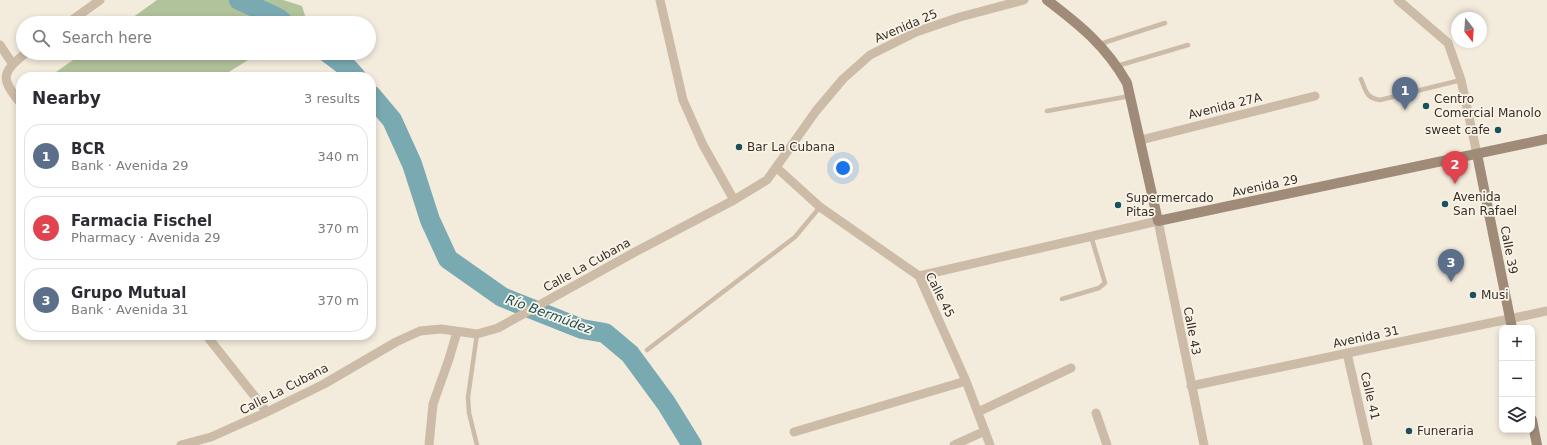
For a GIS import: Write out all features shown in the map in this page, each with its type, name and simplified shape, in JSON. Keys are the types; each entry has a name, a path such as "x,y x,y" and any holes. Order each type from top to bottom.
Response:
{"street":[{"path":"660,0 683,100 703,145 734,200"},
{"name":"Avenida 25","path":"777,168 816,111 843,79 870,55 916,32 960,17 1024,0"},
{"path":"1047,0 1078,23 1100,44 1117,66 1126,83 1141,140 1158,221"},
{"path":"1398,0 1448,43 1461,80 1477,154"},
{"path":"77,16 95,1"},
{"path":"0,45 12,63"},
{"path":"16,60 8,68 6,76 6,84 16,97"},
{"name":"Avenida 27A","path":"1141,140 1315,96"},
{"name":"Avenida 29","path":"919,276 1158,221 1547,139"},
{"name":"Calle 39","path":"1477,154 1511,324"},
{"name":"Calle La Cubana","path":"181,445 211,437 267,412 324,384 396,342 420,331 440,329 477,334 498,328 734,200 767,180 777,168"},
{"name":"Calle 45","path":"777,168 820,208 919,276 966,381 990,445"},
{"name":"Calle 43","path":"1158,221 1204,445"},
{"name":"Avenida 31","path":"1191,386 1347,353 1511,324 1547,311"},
{"path":"429,445 432,404 449,359 457,332"},
{"path":"210,340 267,412"},
{"name":"Calle 41","path":"1347,353 1368,445"},
{"path":"978,412 1071,368"},
{"path":"794,432 966,381"},
{"path":"1096,413 1107,445"},
{"path":"954,445 985,431"},
{"path":"1535,433 1537,445"}],"lane":[{"path":"1100,44 1165,23"},
{"path":"1117,66 1188,44"},
{"path":"1361,79 1367,94 1372,99 1380,100 1461,80"},
{"path":"1047,111 1130,96"},
{"path":"647,350 795,237 820,208"},
{"path":"1062,300 1099,288 1105,283 1091,236"},
{"path":"476,445 469,413 468,397 477,334"}],"green space":[{"path":"157,0 283,0 302,6 305,16 135,16"},
{"path":"73,60 248,60 229,72 56,72"}],"waterway":[{"name":"Río Bermúdez","path":"239,0 274,16"},
{"name":"Río Bermúdez","path":"337,60 352,72"},
{"name":"Río Bermúdez","path":"376,101 392,120 412,164 430,220 448,259 502,297 582,329 605,333 630,354 666,403 692,445"}],"place":[{"name":"Centro Comercial Manolo","path":"1426,106"},
{"name":"BCR","path":"1405,110"},
{"name":"sweet cafe","path":"1498,130"},
{"name":"Bar La Cubana","path":"739,147"},
{"name":"Farmacia Fischel","path":"1455,184"},
{"name":"Avenida San Rafael","path":"1445,204"},
{"name":"Supermercado Pitas","path":"1118,205"},
{"name":"Grupo Mutual","path":"1451,282"},
{"name":"Musi","path":"1473,295"},
{"name":"Funeraria","path":"1409,431"}]}
